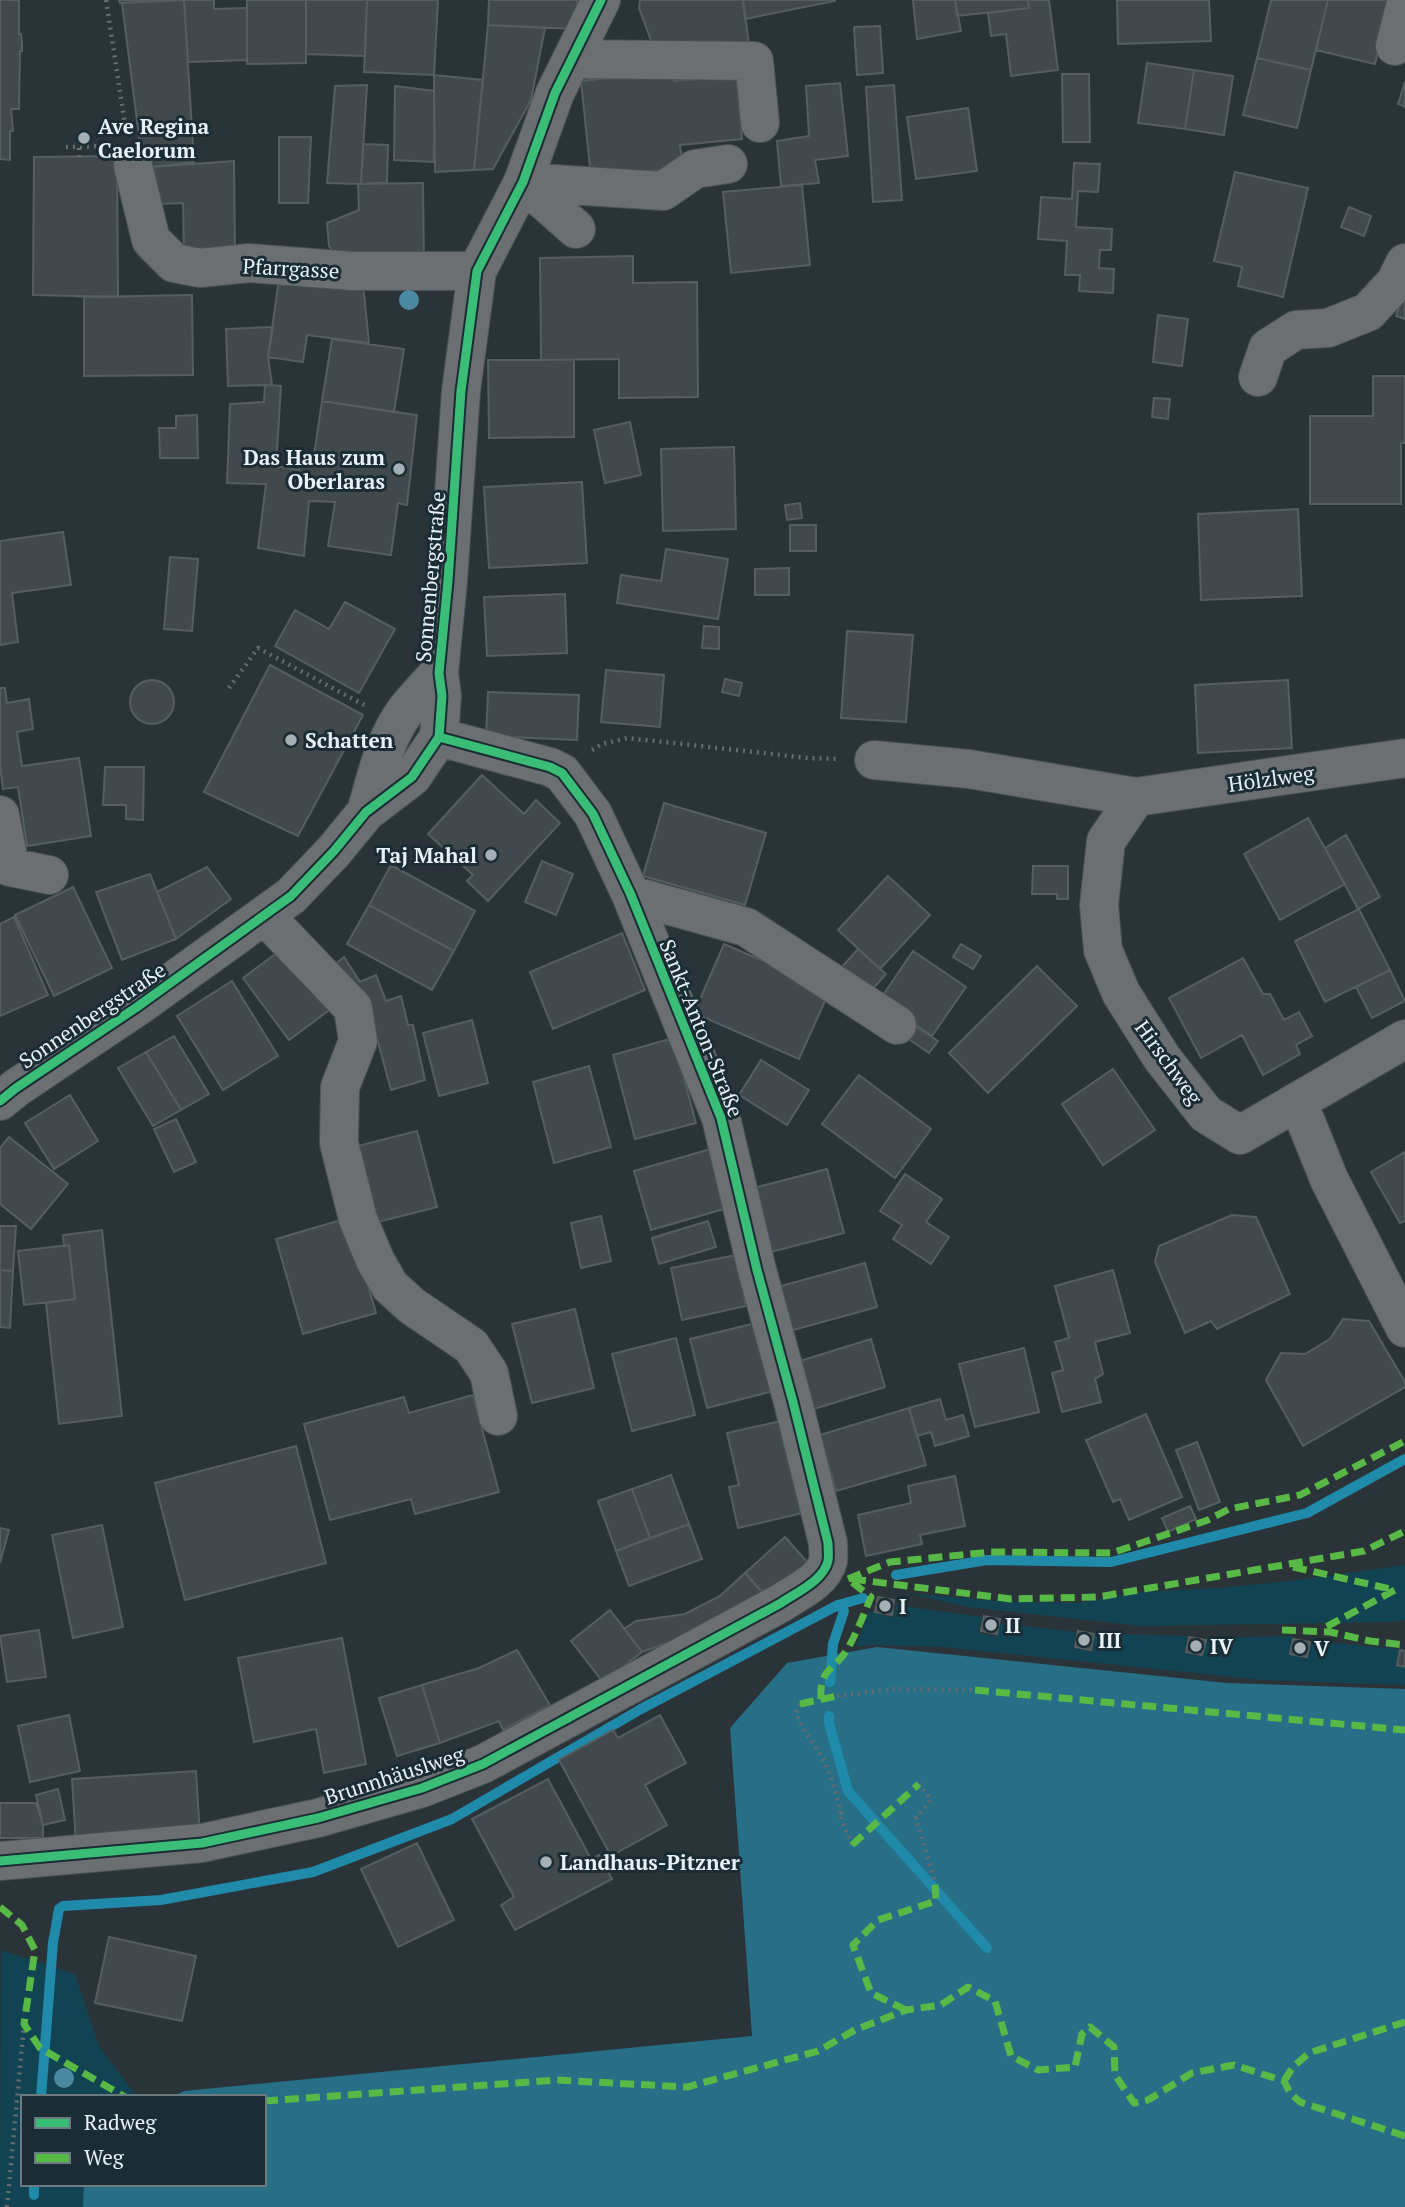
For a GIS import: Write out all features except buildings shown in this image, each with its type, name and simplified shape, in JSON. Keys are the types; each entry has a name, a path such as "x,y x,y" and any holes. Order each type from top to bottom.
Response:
{"street":[{"name":"Sonnenbergstraße","path":"5,1088 137,1007 265,916 310,878 366,812 412,777 439,737 442,706 439,673 449,581 461,391 477,271 523,182 555,93 601,0"},
{"path":"1395,46 1405,7"},
{"path":"573,59 754,61 760,123"},
{"name":"Pfarrgasse","path":"118,156 151,240 174,263 200,268 249,263 352,271 477,271"},
{"path":"523,182 663,191 695,170 728,164"},
{"path":"523,182 576,229"},
{"path":"1258,377 1268,348 1296,330 1328,328 1368,312 1395,283 1405,263"},
{"name":"Sonnenbergstraße","path":"366,812 377,774 397,724 439,673"},
{"path":"439,737 550,767 562,773"},
{"name":"Hölzlweg","path":"874,760 969,769 1136,797 1405,758"},
{"name":"Sankt-Anton-Straße","path":"562,773 593,814 631,895 721,1118 757,1270 828,1543 838,1570"},
{"name":"Hirschweg","path":"1136,797 1106,841 1099,905 1103,950 1121,993 1162,1058 1206,1114 1240,1135 1405,1039"},
{"path":"0,816 10,867 49,874"},
{"path":"631,895 746,928 897,1025"},
{"path":"265,916 353,1008 358,1041 340,1087 339,1143 358,1219 375,1260 390,1286 412,1306 471,1346 489,1373 498,1416"},
{"path":"1298,1102 1329,1179 1405,1328"},
{"name":"Brunnhäuslweg","path":"0,1861 202,1843 318,1818 446,1780 555,1726 781,1603 821,1574 838,1570"}],"path":[{"path":"66,147 79,147 118,156 106,0"},
{"path":"79,147 79,157"},
{"path":"229,688 258,648 397,724"},
{"path":"562,773 601,744 628,738 808,758 874,760"},
{"path":"837,1696 894,1689 975,1690"},
{"path":"800,1704 796,1713 827,1767 841,1812 839,1813 852,1845"},
{"path":"919,1784 932,1800 916,1818 935,1883"},
{"path":"7,2207 24,2024"}],"shaded area":[{"path":"1405,1565 1405,1620 1390,1622 1142,1626 968,1607 907,1593 997,1601 1078,1603 1141,1592 1291,1581"},
{"path":"896,1605 982,1617 979,1633 997,1637 1001,1623 1076,1632 1073,1647 1092,1652 1094,1633 1187,1636 1185,1653 1203,1657 1206,1638 1293,1636 1290,1654 1306,1659 1312,1641 1399,1649 1396,1665 1405,1667 1405,1685 1263,1680 943,1647 856,1647 869,1611 893,1618"},
{"path":"877,1647 1227,1683 1405,1689 1405,2207 83,2207 84,2186 266,2186 266,2095 176,2095 184,2091 752,2036 730,1728 787,1663"},
{"path":"1,1950 75,1974 99,2046 136,2095 21,2095 21,2186 84,2186 83,2207 0,2207"}],"waterway":[{"path":"896,1575 987,1560 1111,1562 1307,1513 1405,1459"},
{"path":"41,2095 53,1943 59,1909 63,1906 161,1900 313,1872 452,1819 641,1709 838,1605 863,1598"},
{"path":"830,1682 833,1644 844,1611 838,1605"},
{"path":"829,1716 848,1791 987,1948"},
{"path":"34,2186 34,2195"}],"marked path":[{"path":"848,1579 890,1562 991,1552 1112,1553 1208,1520 1229,1509 1300,1495 1405,1441"},
{"path":"852,1579 1011,1599 1098,1597 1364,1551 1405,1531"},
{"path":"1293,1567 1395,1590 1324,1628"},
{"path":"821,1699 825,1675 848,1648 871,1597 848,1579"},
{"path":"1282,1630 1330,1632 1405,1645"},
{"path":"975,1690 1405,1730"},
{"path":"800,1704 837,1696"},
{"path":"852,1845 919,1784"},
{"path":"906,2010 871,1993 853,1945 878,1920 936,1901 935,1883"},
{"path":"0,1907 22,1925 35,1950 24,2024 40,2048 122,2095"},
{"path":"266,2101 557,2080 687,2087 818,2051 855,2030 906,2010 941,2005 968,1987 995,2001 1011,2056 1038,2070 1075,2067 1082,2034 1090,2027 1114,2047 1115,2075 1134,2103 1148,2100 1192,2073 1234,2065 1284,2081 1290,2093 1300,2102 1405,2136"},
{"path":"1284,2081 1293,2067 1309,2053 1405,2022"}],"cycle path":[{"path":"0,1101 291,896 334,851 366,812 412,777 439,737 442,696 439,673 461,391 477,271 523,182 555,93 601,0"},
{"path":"0,1861 202,1843 318,1818 422,1788 483,1764 781,1603 815,1580 828,1561 828,1543 757,1270 721,1118 631,895 593,814 562,773 550,767 439,737"}],"place":[{"name":"Ave Regina Caelorum","path":"84,138"},
{"name":"Das Haus zum Oberlaras","path":"399,469"},
{"name":"Schatten","path":"291,740"},
{"name":"Taj Mahal","path":"491,855"},
{"name":"I","path":"885,1606"},
{"name":"II","path":"991,1625"},
{"name":"III","path":"1084,1640"},
{"name":"IV","path":"1196,1646"},
{"name":"V","path":"1300,1648"},
{"name":"Landhaus-Pitzner","path":"546,1862"}]}
